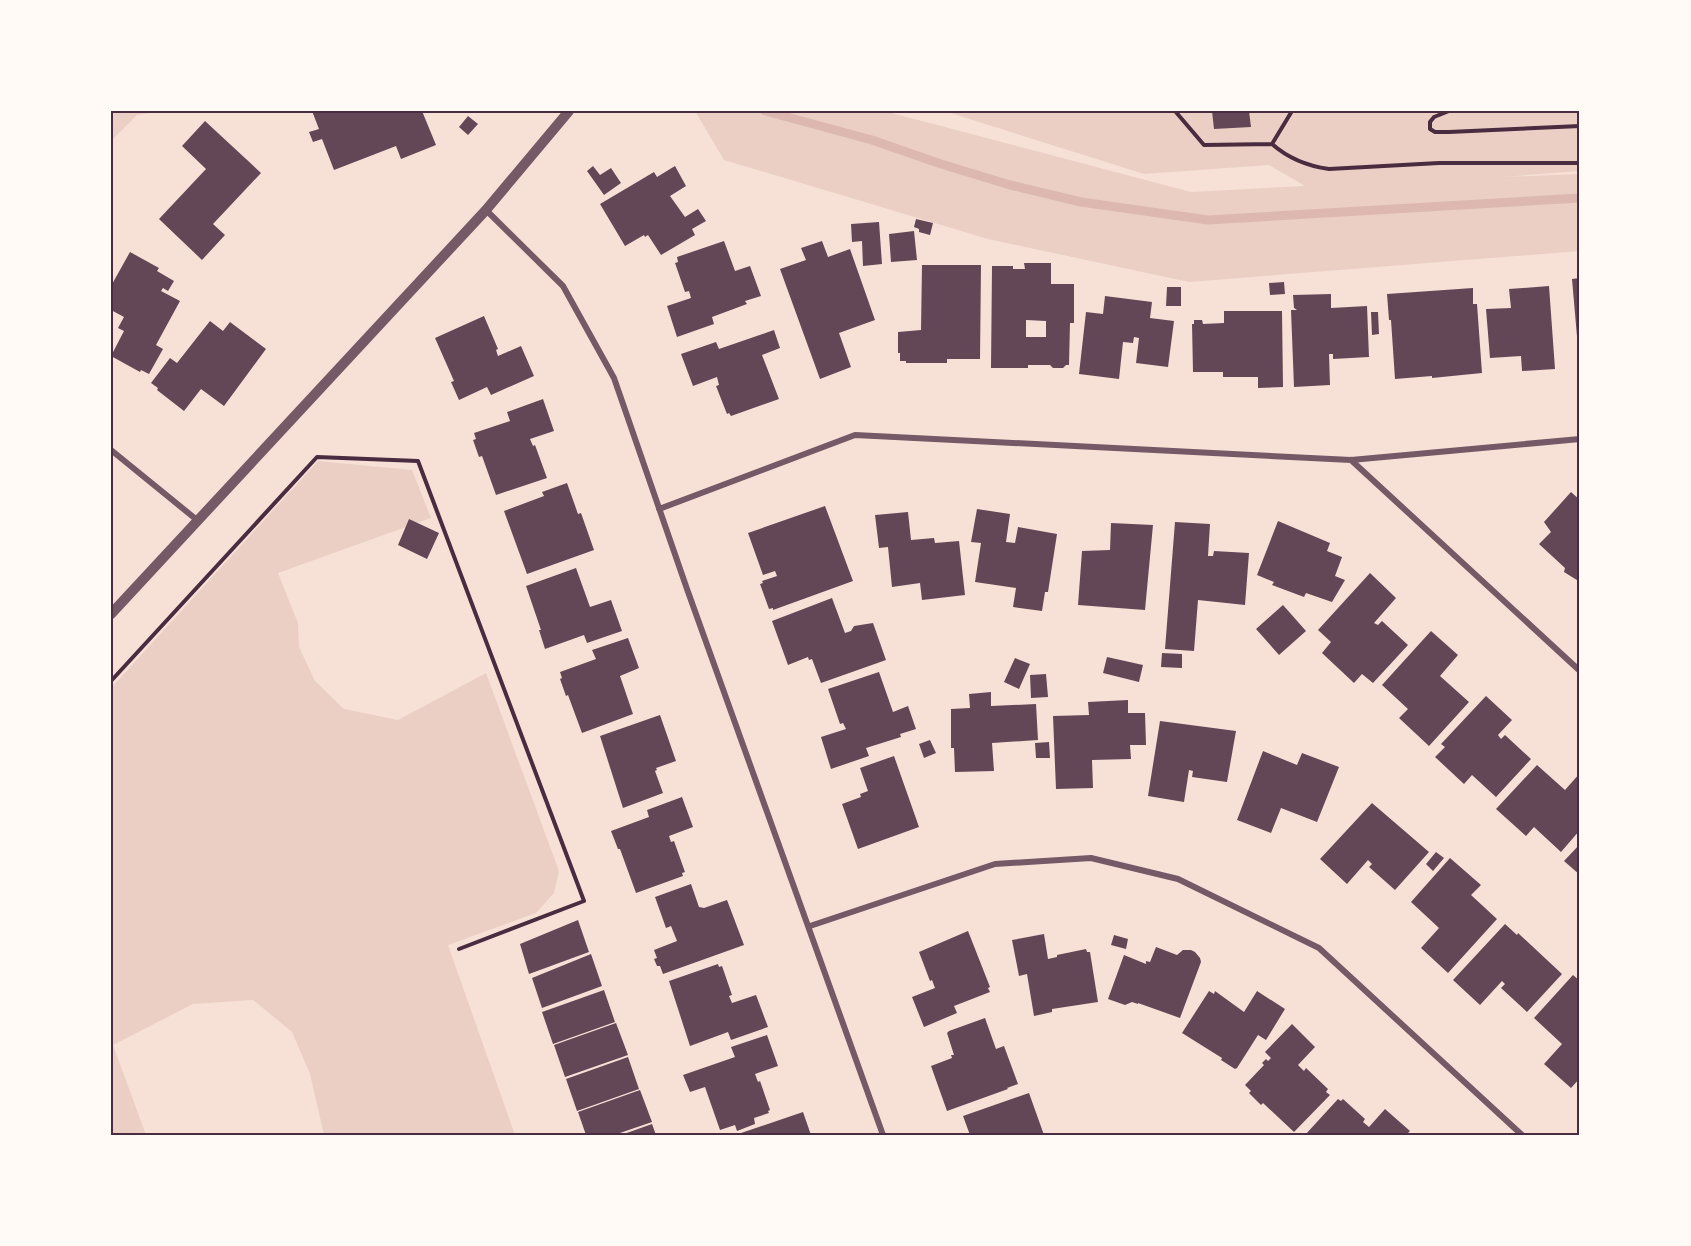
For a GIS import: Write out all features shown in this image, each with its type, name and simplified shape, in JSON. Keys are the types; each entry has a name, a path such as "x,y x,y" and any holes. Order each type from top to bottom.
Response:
{"street":[{"path":"111,614 486,210 569,111"},
{"path":"486,210 563,286 614,378 883,1135"},
{"path":"659,509 855,435 1351,460 1580,439"},
{"path":"111,450 197,520"},
{"path":"1351,460 1580,671"},
{"path":"810,926 995,864 1091,858 1178,879 1319,948 1522,1135"}],"path":[{"path":"1174,111 1204,145 1272,144 1293,159 1311,166 1329,169 1439,163 1580,163"},
{"path":"1272,144 1282,124 1292,111"},
{"path":"1449,111 1434,117 1430,122 1430,129 1435,132 1449,132 1580,126"},
{"path":"111,681 317,457 418,461 584,901 459,949"}],"shaded area":[{"path":"111,111 161,111 137,115 111,141"},
{"path":"695,111 884,111 1191,192 1305,186 1269,165 1144,174 944,111 1580,111 1580,171 1503,177 1580,174 1580,251 1189,282 988,239 724,160"},
{"path":"318,461 412,470 431,518 278,573 298,623 299,647 315,681 344,709 398,720 486,673 559,871 554,893 536,913 448,945 515,1135 324,1135 310,1074 292,1032 253,1000 193,1004 113,1045 146,1135 112,1135 111,688"}],"building":[{"path":"312,111 422,111 436,145 401,159 396,146 334,170 322,139 313,142 309,132 319,129"},
{"path":"1212,111 1249,111 1251,127 1214,129"},
{"path":"468,116 478,124 468,135 459,127"},
{"path":"205,121 261,173 213,224 225,235 202,260 159,219 206,169 182,146"},
{"path":"593,166 600,175 611,168 621,183 604,195 587,171"},
{"path":"675,166 686,186 670,196 685,217 698,209 706,221 692,229 695,235 661,255 648,235 625,246 600,204 654,172 657,177"},
{"path":"916,219 933,223 930,235 919,232 919,229 914,227"},
{"path":"879,222 882,264 863,266 862,241 852,242 851,224"},
{"path":"914,231 917,260 891,262 889,234"},
{"path":"724,241 735,271 750,266 761,296 745,301 747,304 712,317 714,324 677,337 667,306 691,298 689,291 685,292 675,263 678,262 677,257"},
{"path":"822,241 828,257 850,249 875,320 839,333 851,367 820,379 780,269 806,260 801,248"},
{"path":"130,252 159,268 157,271 174,281 168,291 163,288 161,291 180,301 156,345 163,349 149,374 141,370 140,372 111,356 124,331 118,328 124,317 111,310 111,286"},
{"path":"1024,263 1051,263 1051,284 1074,284 1074,323 1070,323 1069,365 1063,368 1053,368 1050,365 1028,365 1028,368 991,368 992,266 1013,266 1013,269 1025,269","holes":["1026,320 1046,321 1046,337 1026,337"]},
{"path":"922,265 981,265 980,359 947,359 947,363 900,361 898,332 921,330"},
{"path":"1580,278 1580,348 1578,348 1572,279"},
{"path":"1284,282 1285,294 1270,295 1269,283"},
{"path":"1549,286 1555,369 1522,371 1521,356 1490,358 1486,309 1511,308 1509,289"},
{"path":"1167,287 1181,287 1181,306 1166,306"},
{"path":"1473,288 1473,304 1477,304 1482,373 1395,379 1387,294"},
{"path":"1331,294 1331,308 1367,306 1369,357 1333,359 1333,354 1329,354 1330,385 1294,387 1291,310 1297,310 1294,308 1293,295"},
{"path":"1105,296 1152,302 1150,318 1174,321 1168,367 1136,363 1139,338 1134,337 1133,343 1123,342 1119,379 1079,374 1086,312 1103,314"},
{"path":"1224,311 1282,311 1283,387 1258,388 1258,377 1223,377 1223,372 1193,372 1192,324 1194,320 1202,320 1203,324 1224,323"},
{"path":"1371,312 1378,312 1379,334 1372,335"},
{"path":"484,316 498,349 496,350 498,356 521,346 534,376 491,395 487,387 459,400 451,382 454,381 435,338"},
{"path":"210,321 223,331 230,322 266,349 224,406 201,389 184,411 151,383 170,358 177,363"},
{"path":"774,330 780,348 762,355 779,399 731,416 727,414 716,386 719,385 717,377 693,386 681,354 716,342 719,349"},
{"path":"543,399 554,431 530,439 533,446 535,445 547,478 496,495 482,456 479,457 473,440 476,439 474,433 510,421 507,412"},
{"path":"567,483 594,550 527,574 504,511 544,496 542,492"},
{"path":"1571,492 1580,500 1580,582 1564,572 1565,568 1539,544 1551,532 1544,522"},
{"path":"825,506 853,581 773,610 773,608 769,609 760,584 763,583 762,581 777,576 775,571 763,575 748,533"},
{"path":"977,509 1010,514 1006,542 1015,543 1018,527 1057,534 1048,592 1045,592 1042,611 1013,607 1016,588 975,582 981,543 971,542"},
{"path":"908,512 911,540 934,538 935,543 959,541 965,595 922,600 920,583 892,587 888,547 879,548 875,515"},
{"path":"409,519 439,533 427,559 398,545"},
{"path":"1278,521 1330,543 1327,551 1342,557 1335,576 1345,580 1332,602 1306,593 1304,597 1272,585 1274,582 1257,575"},
{"path":"1175,522 1210,524 1208,556 1213,556 1214,551 1249,553 1245,605 1198,600 1194,651 1165,649"},
{"path":"1111,523 1153,525 1145,610 1078,605 1082,551 1110,550"},
{"path":"576,568 590,607 611,600 622,631 587,643 584,635 545,649 526,586"},
{"path":"1370,573 1396,598 1374,623 1378,625 1382,621 1408,645 1373,683 1362,674 1354,683 1322,653 1331,642 1318,630"},
{"path":"832,598 845,633 851,631 854,626 873,623 886,660 821,683 812,659 809,660 808,657 788,665 772,621"},
{"path":"1283,605 1306,631 1279,655 1256,629"},
{"path":"1431,631 1458,655 1440,676 1469,702 1429,746 1399,718 1408,709 1382,685"},
{"path":"628,638 639,668 620,676 633,714 582,733 568,695 566,696 560,672 596,659 592,650"},
{"path":"1162,653 1182,654 1182,668 1161,667"},
{"path":"1107,657 1143,665 1139,682 1103,673"},
{"path":"1015,658 1030,664 1019,689 1004,682"},
{"path":"879,672 893,712 908,706 916,729 900,734 901,737 866,748 869,756 831,769 821,737 846,729 843,723 840,724 828,689"},
{"path":"1046,674 1048,697 1031,698 1030,675"},
{"path":"991,692 991,706 1036,704 1038,740 992,743 994,771 955,772 954,748 951,748 951,709 970,708 969,694"},
{"path":"1486,696 1512,720 1498,735 1501,739 1505,735 1531,759 1496,797 1472,775 1464,784 1435,757 1445,747 1441,744"},
{"path":"1128,700 1128,713 1145,713 1146,745 1130,745 1131,759 1092,760 1093,788 1056,789 1053,716 1089,715 1088,702"},
{"path":"660,715 676,761 656,768 663,793 623,808 600,736"},
{"path":"1160,721 1236,731 1227,782 1192,777 1193,771 1189,770 1184,802 1148,796"},
{"path":"930,740 936,753 924,758 919,744"},
{"path":"1049,742 1050,758 1036,758 1035,743"},
{"path":"1263,751 1297,765 1302,753 1339,767 1317,822 1281,808 1271,833 1237,820"},
{"path":"894,756 919,827 858,849 842,804 861,797 860,794 868,791 860,768"},
{"path":"1537,765 1565,790 1580,773 1580,830 1561,852 1534,827 1526,836 1496,809"},
{"path":"682,797 693,827 669,836 671,842 674,841 685,872 682,873 683,876 636,893 611,831 649,817 647,810"},
{"path":"1372,803 1429,852 1395,890 1369,867 1372,864 1368,860 1347,884 1320,859"},
{"path":"1580,844 1580,875 1564,861"},
{"path":"1436,852 1444,858 1433,871 1426,864"},
{"path":"1450,858 1481,885 1471,895 1497,919 1448,973 1421,948 1439,928 1411,902"},
{"path":"691,884 699,907 704,908 727,900 744,945 663,974 654,959 657,958 654,950 677,941 671,926 666,928 655,897"},
{"path":"578,920 589,952 529,974 520,944"},
{"path":"1505,924 1517,935 1518,933 1562,974 1527,1012 1501,988 1505,984 1502,981 1480,1005 1453,980"},
{"path":"968,931 990,992 954,1006 957,1013 924,1027 912,997 935,988 919,952"},
{"path":"1044,934 1048,959 1086,949 1090,952 1098,1002 1052,1009 1052,1012 1034,1016 1027,974 1019,976 1012,940"},
{"path":"1114,935 1128,939 1126,949 1111,945"},
{"path":"1156,947 1177,955 1183,950 1191,950 1200,958 1201,962 1180,1018 1138,1003 1132,1002 1125,1005 1108,999 1124,955 1146,964 1146,961 1150,962"},
{"path":"591,954 602,986 542,1008 532,978"},
{"path":"718,964 719,967 722,966 732,995 729,996 732,1003 756,995 768,1027 731,1040 728,1032 690,1046 669,981"},
{"path":"1573,975 1580,981 1580,1078 1571,1088 1544,1064 1562,1044 1534,1018"},
{"path":"604,990 615,1022 553,1044 542,1012"},
{"path":"1209,991 1214,994 1215,991 1244,1012 1257,991 1285,1009 1266,1040 1258,1035 1235,1069 1182,1033"},
{"path":"985,1018 996,1049 1004,1046 1018,1084 947,1111 931,1066 952,1058 951,1055 954,1055 947,1033 949,1031"},
{"path":"616,1023 628,1055 565,1077 554,1045"},
{"path":"1292,1024 1315,1047 1298,1065 1304,1071 1306,1068 1328,1089 1326,1092 1330,1095 1294,1132 1263,1103 1261,1105 1249,1093 1251,1091 1245,1085 1264,1065 1262,1063 1271,1058 1265,1052"},
{"path":"767,1035 778,1066 755,1074 758,1082 760,1081 769,1113 754,1118 755,1124 737,1131 735,1125 720,1130 705,1087 690,1092 683,1075 735,1057 731,1047"},
{"path":"628,1057 639,1089 577,1111 566,1079"},
{"path":"640,1090 652,1122 614,1135 586,1135 578,1112"},
{"path":"1029,1093 1044,1135 970,1135 963,1116"},
{"path":"1338,1099 1341,1101 1343,1099 1365,1119 1363,1122 1369,1127 1385,1109 1410,1131 1406,1135 1305,1135"},
{"path":"803,1112 811,1135 741,1135 741,1133"},
{"path":"652,1124 656,1135 621,1135"}],"waterway":[{"path":"765,111 872,140 1010,185 1081,202 1208,220 1580,198"}]}
